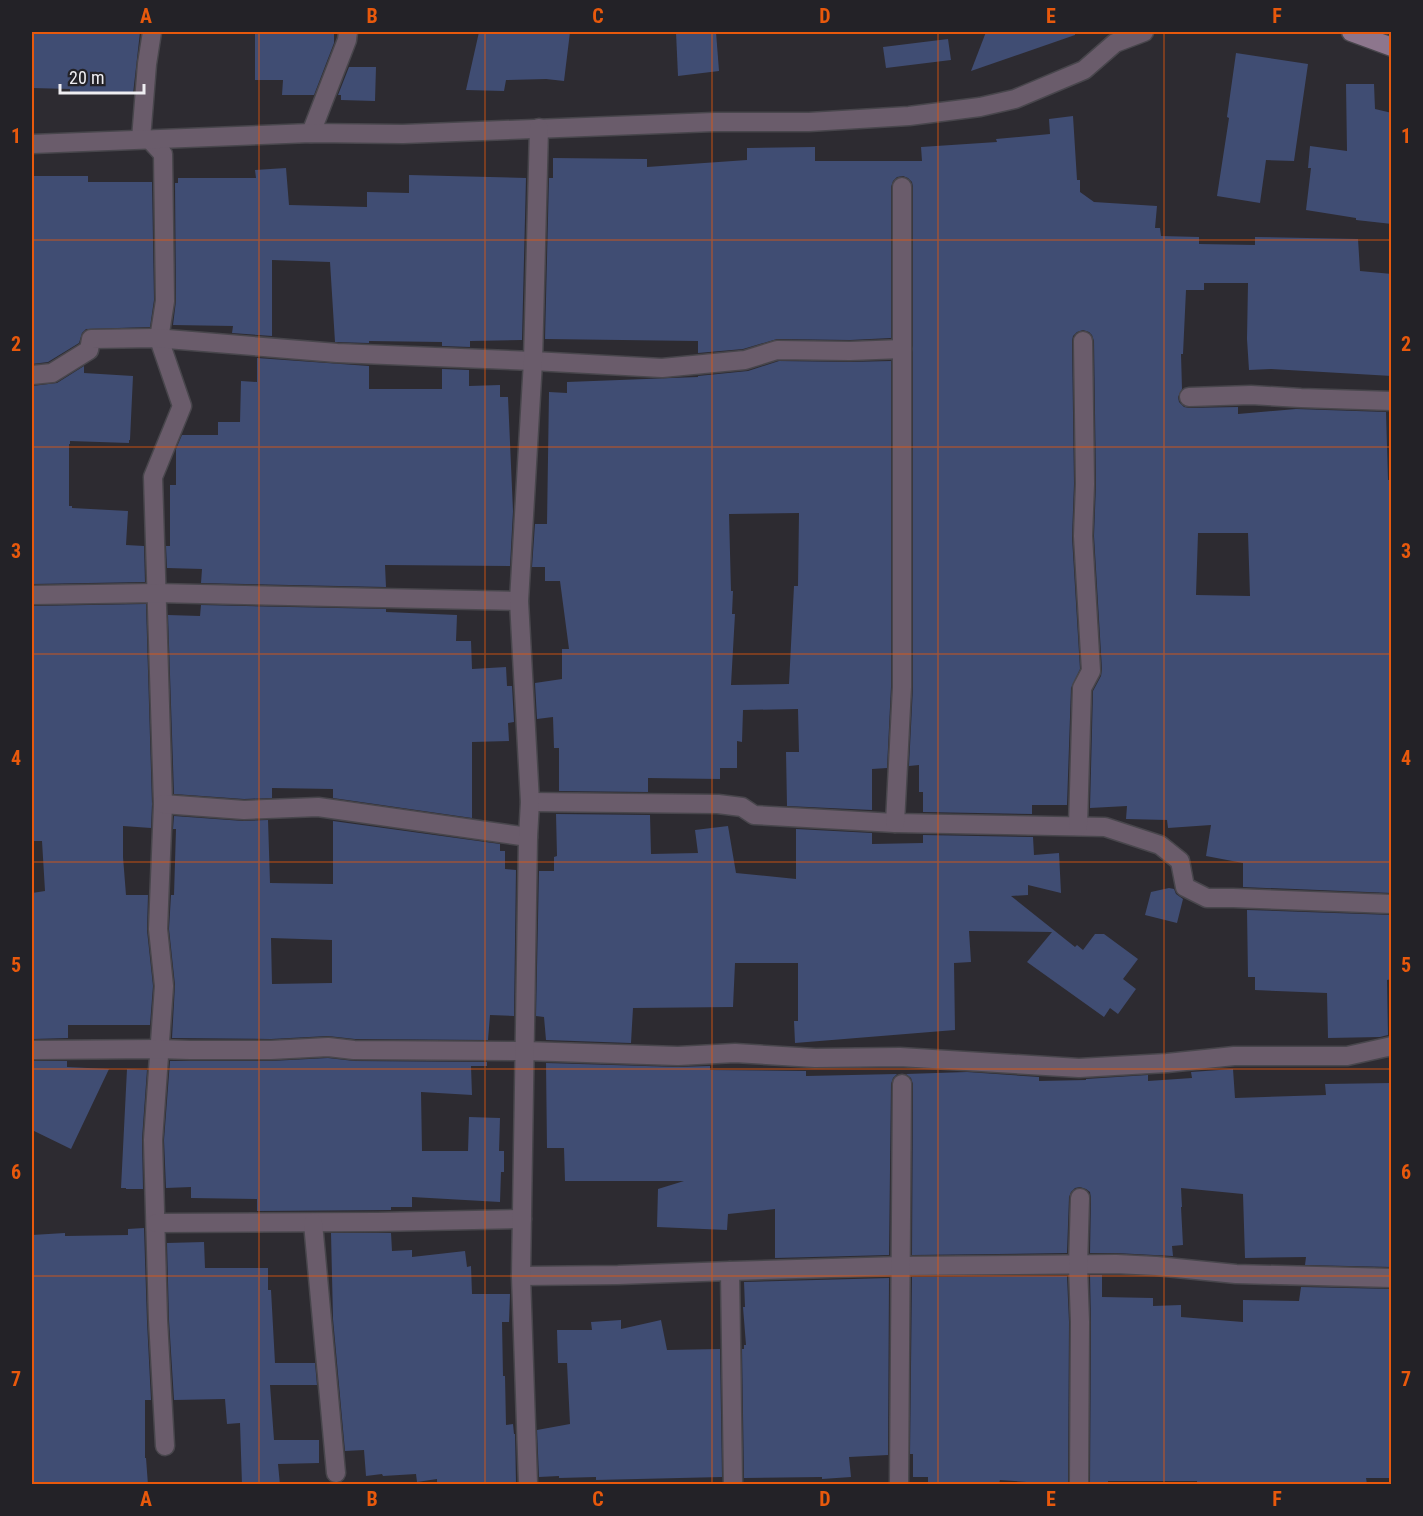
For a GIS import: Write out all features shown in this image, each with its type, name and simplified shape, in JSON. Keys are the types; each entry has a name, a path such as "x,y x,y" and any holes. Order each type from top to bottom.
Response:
{"main road":[{"path":"1351,32 1392,47"}],"street":[{"path":"146,140 147,64 152,32"},
{"path":"311,133 347,40 348,32"},
{"path":"32,144 311,133 403,134 714,122 809,122 909,116 980,107 1015,99 1084,70 1117,37 1144,32"},
{"path":"528,1485 521,1276 530,802 519,601 533,360 539,128"},
{"path":"146,140 163,154 165,301 159,339 182,405 153,477 163,804 158,929 164,986 153,1140 158,1320 165,1446"},
{"path":"895,824 902,687 902,187"},
{"path":"32,375 52,373 89,350 91,339 159,339 337,353 533,360 662,368 745,360 777,350 902,349"},
{"path":"1078,826 1082,688 1091,671 1083,536 1086,484 1083,341"},
{"path":"1189,397 1251,395 1392,401"},
{"path":"32,595 156,592 519,601"},
{"path":"530,802 717,804 742,807 754,815 895,824 1106,827 1160,845 1180,861 1185,887 1207,898 1392,904"},
{"path":"163,804 244,810 318,807 528,837"},
{"path":"32,1050 271,1050 328,1047 354,1050 525,1051 678,1056 735,1053 815,1058 900,1057 1078,1068 1167,1063 1234,1056 1347,1056 1392,1046"},
{"path":"899,1485 902,1084"},
{"path":"1079,1485 1080,1198"},
{"path":"156,1223 522,1219"},
{"path":"313,1223 336,1473"},
{"path":"521,1276 901,1266 1116,1264 1236,1274 1392,1278"},
{"path":"730,1270 733,1485"}],"building":[{"path":"32,32 140,32 133,94 32,88"},
{"path":"255,32 334,32 334,43 314,95 282,95 283,80 255,80"},
{"path":"479,32 570,32 564,81 506,80 504,91 466,90"},
{"path":"676,32 716,32 719,71 678,76"},
{"path":"986,32 1075,32 1075,35 971,71"},
{"path":"948,39 951,60 886,68 883,47"},
{"path":"1236,53 1308,64 1294,161 1266,160 1260,203 1217,196"},
{"path":"349,67 376,67 375,101 341,100 341,95 338,95"},
{"path":"1346,84 1374,84 1375,109 1392,113 1392,224 1356,220 1356,218 1306,210 1311,168 1308,168 1310,146 1347,151"},
{"path":"1073,116 1077,180 1080,180 1080,192 1094,202 1157,206 1155,228 1160,228 1161,236 1199,237 1199,244 1255,245 1255,237 1358,239 1360,271 1392,274 1392,376 1271,369 1249,370 1248,283 1204,283 1204,290 1186,290 1183,354 1181,354 1182,389 1178,397 1184,407 1238,407 1238,414 1296,409 1386,412 1388,480 1392,480 1392,893 1243,887 1243,863 1206,856 1211,825 1168,828 1167,820 1126,819 1127,806 1090,808 1093,691 1102,670 1094,536 1096,484 1094,341 1089,332 1083,330 1073,336 1072,341 1074,484 1072,537 1080,669 1071,688 1067,805 1032,805 1032,814 923,812 923,792 919,792 919,765 909,766 913,687 913,187 908,178 897,177 891,187 891,338 777,339 743,349 698,353 698,341 545,339 549,178 553,178 553,158 647,159 647,167 747,160 747,148 815,147 815,161 922,161 921,147 997,142 996,139 1050,134 1049,119","holes":["1198,533 1248,533 1250,596 1196,595"]},
{"path":"286,168 289,205 367,207 367,192 409,193 409,175 526,178 522,340 470,341 470,347 442,346 442,342 335,342 330,262 272,260 272,336 232,333 233,326 173,325 176,301 175,183 178,183 178,178 256,178 255,170"},
{"path":"32,176 88,176 88,182 152,182 154,300 150,327 86,329 79,343 48,362 32,364"},
{"path":"257,358 369,366 369,389 442,389 442,369 469,370 469,386 500,385 500,397 508,397 513,511 510,566 385,565 386,587 201,583 202,569 167,568 166,546 170,546 170,485 176,485 176,449 182,435 218,435 218,422 240,422 241,381 257,382"},
{"path":"779,361 891,361 891,687 887,768 872,769 872,810 787,806 786,752 799,752 798,709 743,710 742,742 737,741 737,768 720,768 720,779 648,778 648,792 559,791 559,748 554,748 553,717 537,719 535,683 562,679 562,649 569,649 560,581 545,581 545,567 532,567 535,524 547,524 549,392 567,393 567,382 698,377 748,371","holes":["799,513 798,586 794,586 789,684 731,685 735,614 732,614 729,514"]},
{"path":"84,366 84,373 133,376 130,440 129,443 70,441 69,506 128,511 126,545 144,546 145,582 32,584 32,386 57,383"},
{"path":"146,604 151,828 123,826 123,857 126,895 148,895 147,930 153,986 150,1025 68,1025 68,1038 32,1039 32,893 45,891 42,841 32,841 32,606"},
{"path":"201,605 386,609 386,612 457,615 456,641 471,641 472,669 506,667 507,686 512,686 514,722 508,723 509,741 472,742 472,818 333,798 333,789 272,788 272,798 244,799 174,794 168,615 200,616"},
{"path":"556,814 650,815 651,854 698,853 695,830 728,826 736,873 796,879 796,829 872,833 872,844 923,843 923,835 1033,837 1034,855 1059,853 1061,893 1028,885 1028,895 1011,896 1075,947 1077,945 1083,950 1095,934 1104,934 1138,959 1123,979 1136,989 1118,1014 1110,1008 1104,1017 1027,962 1052,932 969,931 971,962 954,963 955,1030 795,1043 794,1021 798,1021 798,963 735,963 733,1007 633,1008 631,1043 546,1040 544,1017 536,1016 539,871 554,871 554,857 557,856"},
{"path":"174,816 243,821 268,820 270,883 333,884 333,821 500,844 500,851 505,851 505,869 516,870 514,1016 490,1015 488,1040 355,1039 328,1036 271,1039 172,1038 175,985 169,929 171,895 174,895 176,829 173,829","holes":["271,938 332,940 332,983 272,984"]},
{"path":"1174,889 1176,894 1183,899 1177,923 1145,915 1151,892"},
{"path":"1247,910 1392,915 1392,979 1387,980 1388,1035 1328,1038 1327,993 1255,990 1255,977 1248,977"},
{"path":"328,1058 354,1061 487,1062 487,1066 471,1066 472,1095 421,1092 422,1151 468,1151 469,1117 500,1118 499,1151 504,1151 504,1172 501,1172 500,1202 412,1197 412,1207 391,1207 391,1210 257,1211 257,1199 191,1198 191,1187 166,1188 164,1140 170,1061 271,1061"},
{"path":"32,1061 67,1061 67,1067 109,1069 71,1149 32,1130"},
{"path":"546,1063 710,1066 710,1070 806,1071 806,1076 897,1074 891,1084 889,1255 775,1258 775,1209 728,1214 727,1230 657,1227 658,1189 684,1181 565,1181 564,1148 547,1148"},
{"path":"127,1069 147,1070 142,1139 143,1189 121,1188"},
{"path":"1233,1069 1235,1098 1326,1095 1325,1084 1392,1083 1392,1267 1305,1265 1306,1257 1245,1258 1243,1194 1181,1188 1183,1245 1172,1246 1173,1256 1090,1253 1091,1198 1090,1192 1080,1187 1075,1188 1069,1197 1067,1253 912,1255 913,1084 911,1078 906,1074 967,1072 1039,1077 1039,1081 1148,1075 1148,1081 1192,1078 1191,1072"},
{"path":"144,1228 151,1400 145,1400 145,1458 148,1485 32,1485 32,1235 65,1233 65,1236 128,1235 128,1229"},
{"path":"331,1233 391,1233 392,1251 412,1250 412,1257 465,1251 467,1267 471,1266 472,1294 510,1294 509,1322 502,1322 503,1376 505,1376 506,1425 513,1424 515,1434 516,1482 437,1485 437,1479 417,1482 416,1474 366,1476 364,1450 345,1451 333,1319"},
{"path":"204,1242 205,1268 268,1268 275,1363 315,1363 317,1385 270,1385 274,1440 319,1440 319,1463 278,1464 280,1485 242,1485 240,1423 227,1424 225,1399 174,1400 167,1243"},
{"path":"1090,1275 1102,1275 1102,1297 1153,1298 1153,1306 1181,1305 1181,1317 1243,1322 1243,1300 1299,1301 1301,1287 1392,1289 1392,1478 1366,1478 1367,1484 1326,1485 1326,1482 1108,1481 1108,1485 1090,1485"},
{"path":"1067,1276 1068,1485 1000,1480 999,1484 979,1482 979,1485 928,1485 928,1477 913,1477 913,1454 910,1454 912,1277"},
{"path":"889,1278 888,1455 849,1457 851,1477 744,1478 742,1349 746,1345 744,1282"},
{"path":"621,1320 621,1329 661,1320 667,1350 720,1349 722,1477 596,1480 596,1477 539,1477 537,1430 570,1424 567,1363 558,1363 557,1330 592,1330 591,1322"}]}
